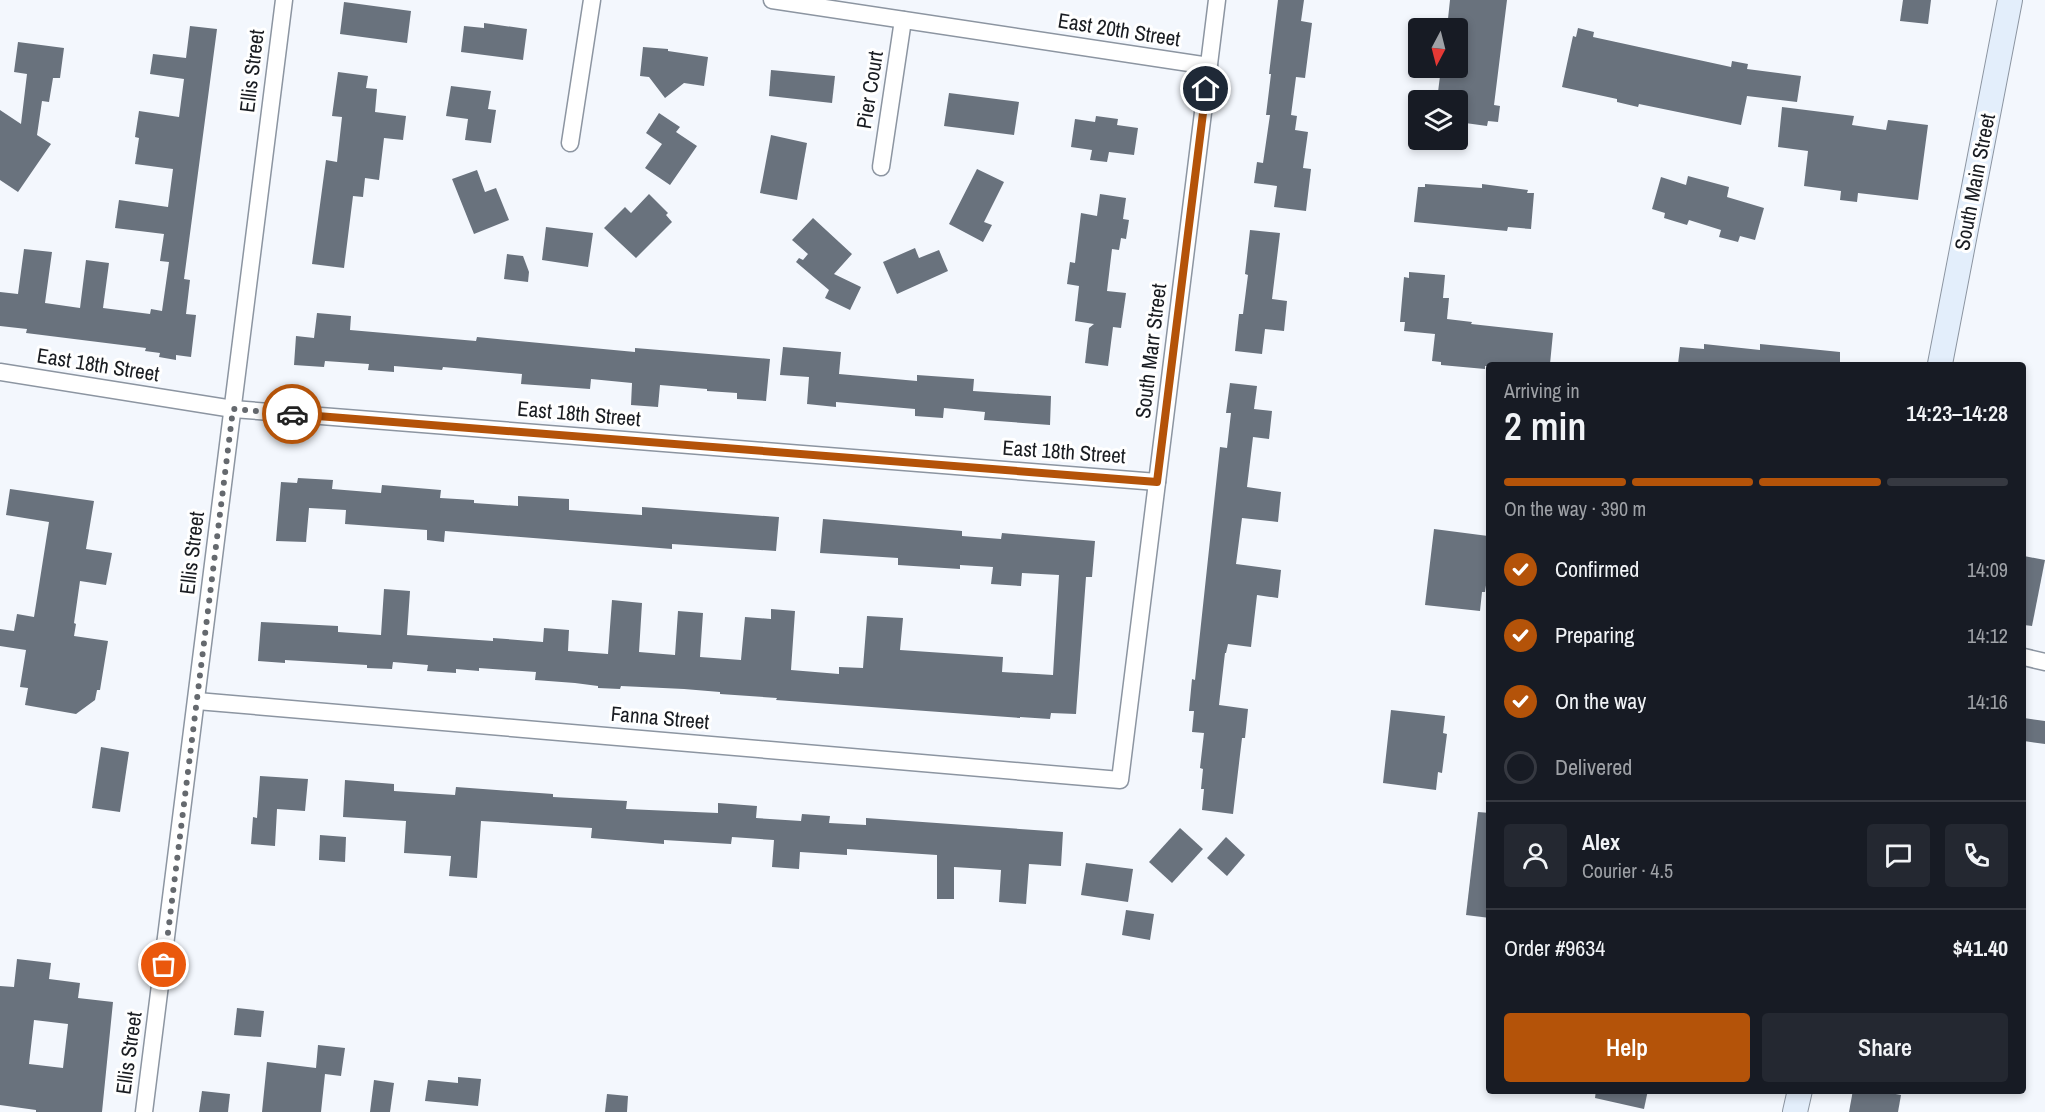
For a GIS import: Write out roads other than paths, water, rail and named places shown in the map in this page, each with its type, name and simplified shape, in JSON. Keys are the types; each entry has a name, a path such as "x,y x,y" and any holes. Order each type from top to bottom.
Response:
{"main road":[{"name":"South Main Street","path":"1940,362 2010,0"},
{"path":"1795,1112 1799,1094"}],"street":[{"name":"Ellis Street","path":"144,1112 284,0"},
{"path":"570,143 592,0"},
{"name":"East 20th Street","path":"772,0 1209,66"},
{"name":"South Marr Street","path":"1120,780 1217,0"},
{"name":"Pier Court","path":"881,167 903,20"},
{"name":"East 18th Street","path":"0,372 233,409 1157,482"},
{"path":"2026,657 2045,662"},
{"name":"Fanna Street","path":"197,701 1120,780"}]}
